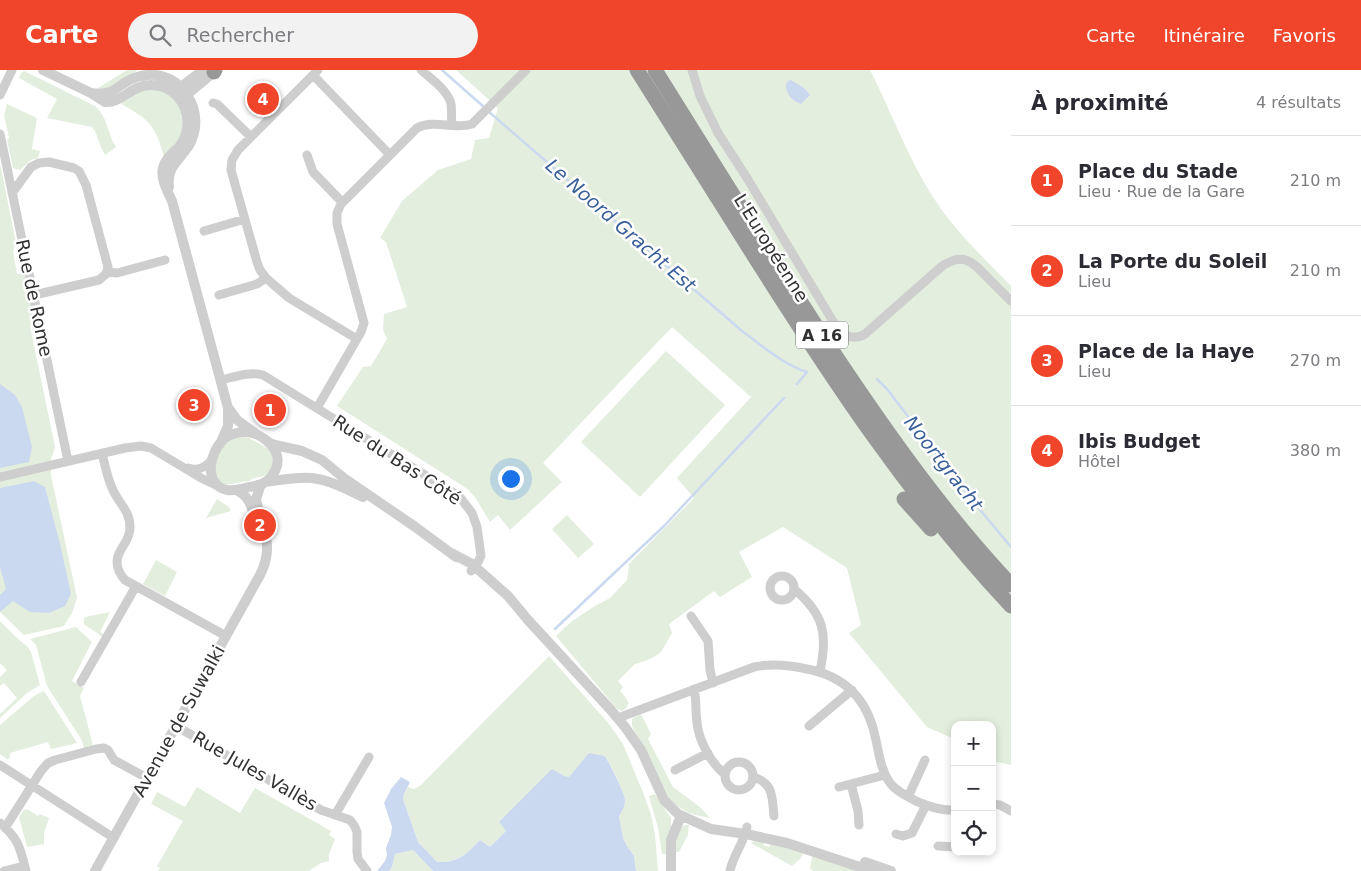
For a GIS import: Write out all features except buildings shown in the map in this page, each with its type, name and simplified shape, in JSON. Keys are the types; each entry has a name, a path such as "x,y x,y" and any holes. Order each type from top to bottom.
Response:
{"highway":[{"name":"L'Européenne","path":"637,70 813,350 854,410 948,536 1011,608"},
{"name":"L'Européenne","path":"655,70 823,336 890,435 944,506 1011,585"},
{"path":"661,70 703,138 732,193"},
{"path":"813,350 814,363 822,382"},
{"path":"904,499 975,577 1011,608"}],"street":[{"path":"0,95 12,70"},
{"path":"42,70 91,93 107,103 116,101 134,89 146,85 159,86 181,94"},
{"path":"181,94 211,70"},
{"path":"421,70 448,96 451,104 452,125"},
{"path":"317,408 363,329 364,320 337,224 338,211 342,202 420,126 428,124 470,125 526,70"},
{"path":"692,70 700,96 722,140 834,322 846,335 856,338 865,334 942,267 957,259 964,259 976,265 1011,301"},
{"path":"357,338 297,303 266,278 260,270 231,167 232,160 235,153 316,73 390,155"},
{"path":"181,94 187,114 187,131 181,144 165,162 162,171 172,201 228,408 228,426 210,467 214,481 221,487"},
{"path":"213,103 217,104 251,137"},
{"name":"Rue de Rome","path":"0,134 68,461"},
{"path":"307,155 313,172 342,202"},
{"path":"12,193 33,166 42,162 70,167 79,171 86,185 108,267 108,272 99,280 34,295"},
{"path":"8,171 17,175 28,172"},
{"path":"204,231 245,219"},
{"path":"108,272 115,273 165,260"},
{"path":"219,295 257,284 266,278"},
{"name":"Rue du Bas Côté","path":"221,380 248,374 260,374 454,492 463,500 472,513 477,527 480,556 473,569"},
{"path":"228,408 237,420 268,442 302,451 318,458 473,569 528,620 618,718 641,750 662,796 680,816 694,822 711,822 796,845 872,871"},
{"path":"220,444 226,438 237,433 256,434"},
{"path":"263,483 275,471 278,461 275,451 268,442"},
{"path":"0,477 133,446 144,446 201,478 228,490 236,490 263,483 305,478 319,479 350,491 402,518"},
{"path":"102,453 111,487 126,510 130,525 130,532 118,555 116,564 123,579 226,636"},
{"path":"182,466 198,469 207,466 212,460"},
{"name":"Avenue de Suwalki","path":"95,871 262,571 264,554 256,499 263,483"},
{"name":"Avenue de Suwalki","path":"236,490 248,498 260,525"},
{"path":"80,682 136,586"},
{"path":"794,590 805,598 812,607 822,627 824,648 820,671"},
{"path":"691,616 708,641 710,670 713,682"},
{"path":"618,718 764,665 789,666 820,671 839,680 852,690 863,704 870,719 881,765 892,785 908,797 926,805 943,810 951,810"},
{"path":"694,690 697,725 701,738 718,769 725,774"},
{"path":"808,726 852,690"},
{"name":"Rue Jules Vallès","path":"176,726 321,810 348,818 354,825 358,835 357,856 367,871"},
{"path":"4,871 25,868 18,844 13,835 3,825 43,768 50,762 99,748 107,749 114,760 147,778"},
{"path":"675,770 708,753"},
{"name":"Rue Jules Vallès","path":"336,815 369,758"},
{"path":"908,797 925,760"},
{"path":"740,762 750,768 753,777 748,786 738,790 728,785 725,780 725,774 732,764 740,762"},
{"path":"0,765 114,838"},
{"path":"839,787 885,775"},
{"path":"753,777 764,782 771,790 774,816"},
{"path":"851,784 860,825"},
{"path":"996,804 1011,811"},
{"path":"896,834 902,836 912,833 926,805"},
{"path":"671,871 671,840 680,816"},
{"path":"730,871 746,831"},
{"path":"746,831 773,832 806,841 891,871"},
{"path":"938,846 951,847"}],"green space":[{"path":"127,70 137,70 114,88 95,90"},
{"path":"456,70 870,70 908,152 935,200 961,234 1011,286 1011,765 996,762 996,721 951,721 951,738 927,727 849,633 861,625 847,568 783,527 739,552 752,577 720,597 714,591 669,624 672,633 661,652 654,657 635,664 618,681 623,687 620,691 628,701 628,706 622,711 617,709 556,636 572,621 610,598 627,580 629,564 694,498 677,478 751,397 672,327 543,463 562,482 510,530 498,515 490,522 475,497 466,488 337,406 363,367 371,366 387,339 383,330 384,314 407,307 386,242 380,238 402,201 438,170 471,159 475,140 489,138 498,108"},
{"path":"24,71 95,106 105,120 116,147 105,155 92,127 47,118 57,99 19,78"},
{"path":"153,87 173,95 184,113 182,139 164,156 152,127 140,115 120,103 130,93"},
{"path":"7,104 37,118 32,149 40,151 38,158 31,160 20,170 13,168 7,140 9,138 4,115"},
{"path":"0,163 16,243 13,251 17,274 25,273 35,325 30,326 55,447 51,459 51,475 77,598 72,613 64,626 24,635 0,612"},
{"path":"666,351 725,405 640,497 581,442"},
{"path":"238,437 249,438 267,448 272,452 274,465 263,476 249,481 223,484 216,479 216,459 223,447"},
{"path":"217,499 229,507 231,511 206,518"},
{"path":"567,515 594,544 578,558 552,529"},
{"path":"156,560 177,572 165,596 143,584"},
{"path":"110,612 100,632 105,635 103,637 84,623 85,617"},
{"path":"0,621 28,647 40,685 27,693 0,718 0,714 17,698 4,683 0,686 0,677 7,670 0,663"},
{"path":"76,627 92,642 72,681 84,688 80,696 93,745 84,748 81,739 47,686 36,645 30,639"},
{"path":"549,656 609,724 623,744 651,815 658,871 636,871 634,856 623,838 619,816 622,810 623,795 606,758 569,777 564,776 499,822 506,831 490,847 480,840 461,857 451,861 437,862 418,842 403,799 408,787 414,789 421,785"},
{"path":"44,691 77,743 51,749 48,742 10,753 8,760 0,754 0,725 34,696"},
{"path":"641,714 651,734 648,739 673,787 700,807 710,818 688,812 669,799 632,726 632,719"},
{"path":"197,787 240,813 255,788 331,831 329,835 335,839 329,854 329,861 321,863 309,871 158,871 160,868 157,866 183,821 151,804 157,792 185,807"},
{"path":"655,794 671,818 667,854 662,854 658,828 649,796"},
{"path":"27,809 38,816 40,814 49,818 44,833 44,844 27,847 19,817"},
{"path":"685,825 689,825 688,835 679,852 675,852 677,833"},
{"path":"755,840 763,842 763,845 769,847 773,842 804,850 801,858 792,866 751,843"},
{"path":"413,850 433,871 389,871 395,854"},
{"path":"813,853 865,871 813,871 810,868"}],"water":[{"path":"791,80 804,88 810,95 801,104 792,99 788,93 786,84"},
{"path":"0,384 15,395 22,407 32,447 29,462 0,468"},
{"path":"34,481 45,487 71,594 65,606 49,613 30,612 13,601 0,612 0,595 6,589 0,567 0,488"},
{"path":"589,753 606,758 622,791 625,802 619,816 623,838 634,856 636,871 433,871 413,850 395,854 389,871 377,871 385,861 387,855 386,848 392,827 384,803 391,789 401,777 410,782 403,799 418,842 437,862 445,862 462,857 480,840 490,847 506,831 499,822 552,769 569,777"}],"waterway":[{"name":"Le Noord Gracht Est","path":"442,70 484,107"},
{"name":"Le Noord Gracht Est","path":"488,111 742,331 781,360 807,372 797,384"},
{"name":"Noortgracht","path":"877,379 887,389 971,499 1011,547"},
{"path":"555,629 664,526 784,398"}],"tunnel":[{"path":"256,521 259,530"}],"place":[{"name":"Ibis Budget","path":"263,99"},
{"name":"Place de la Haye","path":"194,405"},
{"name":"Place du Stade","path":"270,410"},
{"name":"La Porte du Soleil","path":"260,525"}]}
